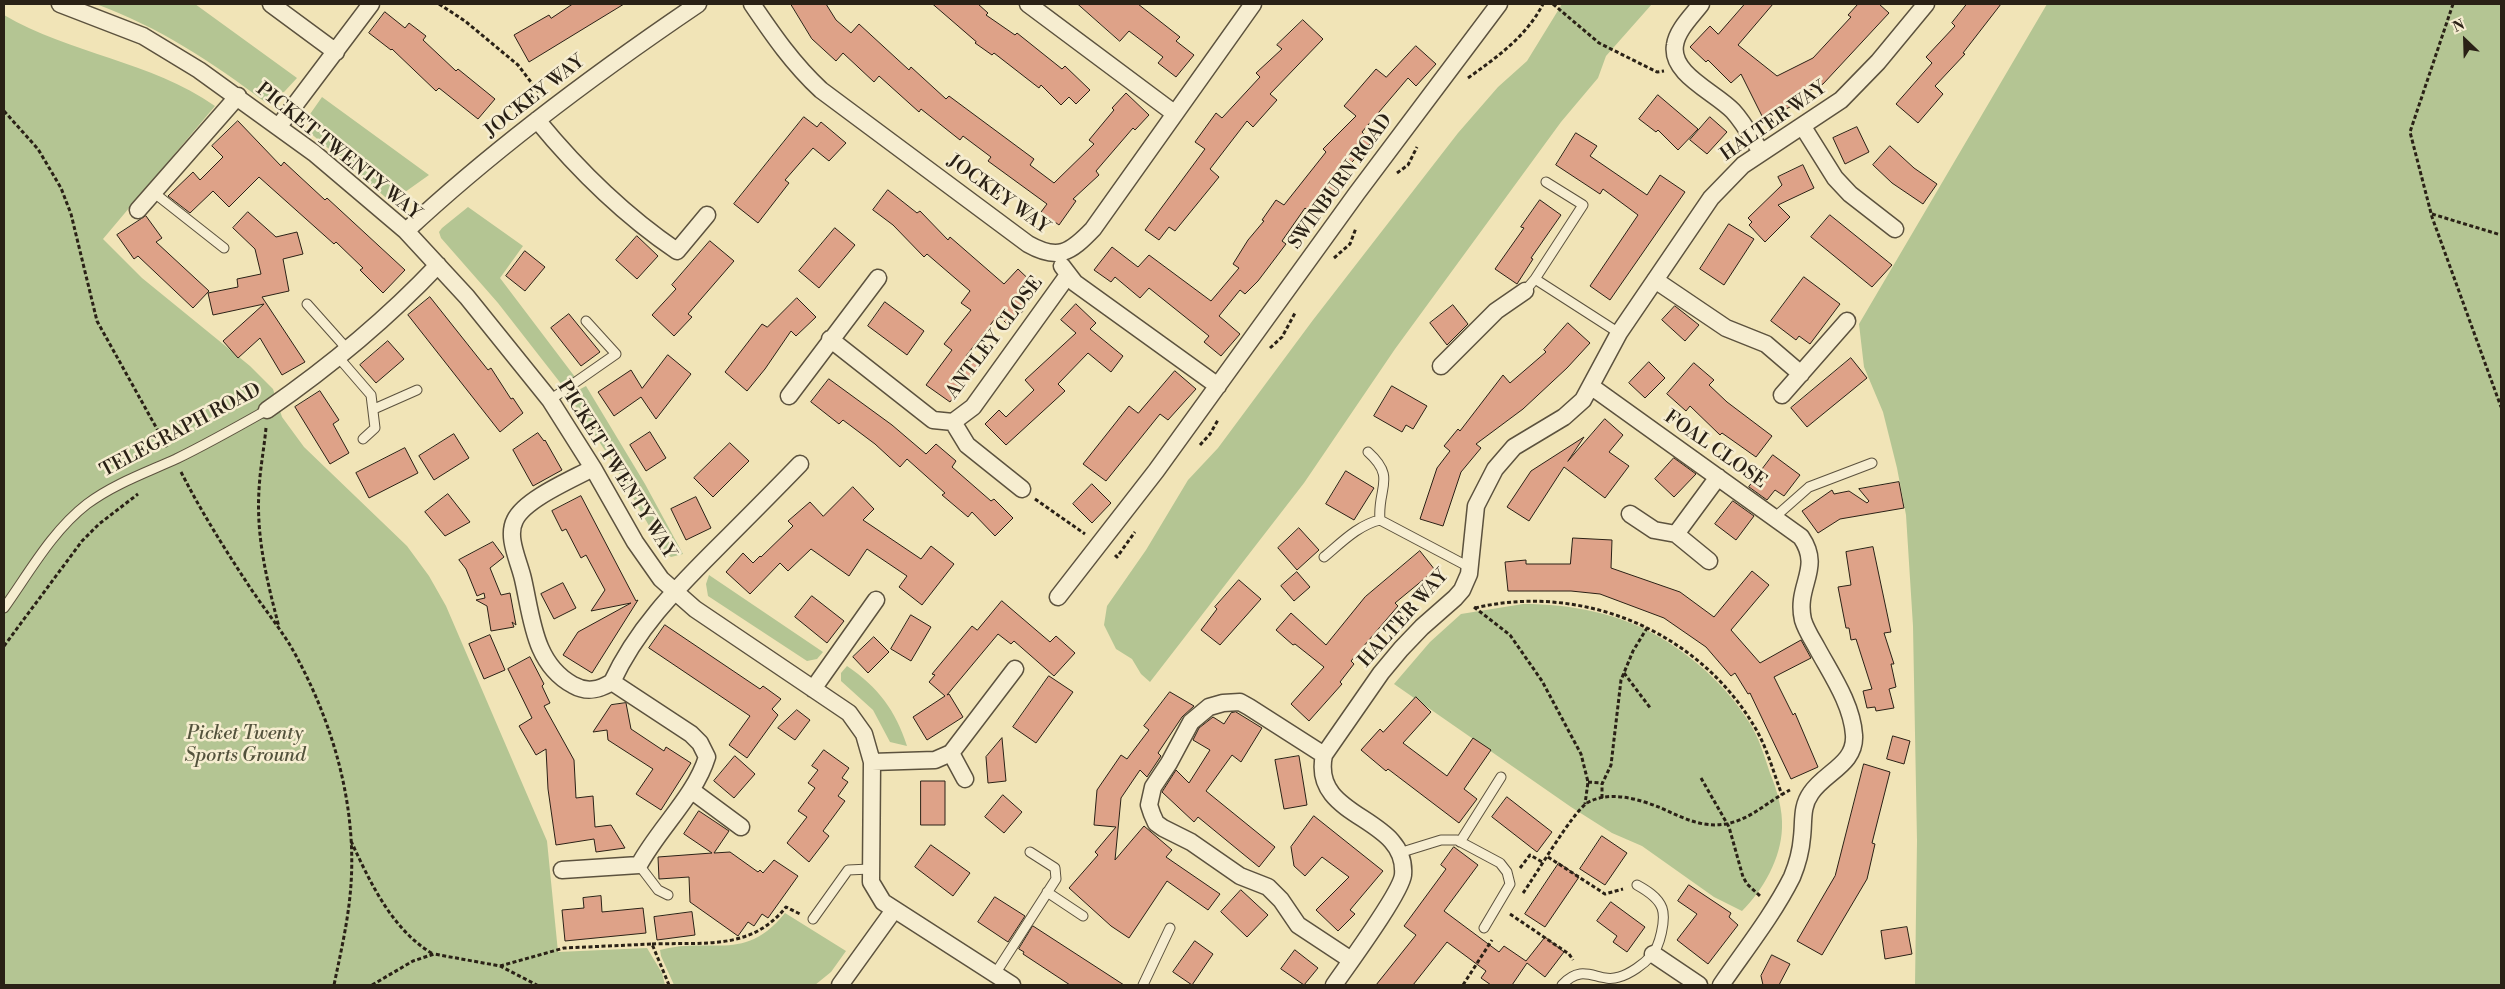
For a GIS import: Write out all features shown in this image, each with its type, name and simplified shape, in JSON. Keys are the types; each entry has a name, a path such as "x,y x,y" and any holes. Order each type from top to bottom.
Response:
{"street":[{"name":"PICKET TWENTY WAY","path":"60,4 143,36 169,50 279,126 406,231 468,297 550,400 593,468 635,542 661,579 695,609 849,713 864,734 872,762 870,869 871,882 876,893 894,910 1012,985"},
{"path":"272,4 336,52"},
{"path":"279,126 371,4"},
{"name":"JOCKEY WAY","path":"406,231 471,173 597,72 698,4"},
{"name":"JOCKEY WAY","path":"752,4 800,70 821,90 1028,244 1039,250 1059,254 1080,243 1093,229 1253,4"},
{"name":"SWINBURN ROAD","path":"1058,597 1093,555 1352,200 1499,4"},
{"path":"1701,4 1678,35 1675,44 1675,58 1679,67 1733,110 1761,152"},
{"name":"HALTER WAY","path":"1324,756 1364,697 1401,649 1458,595 1466,582 1476,506 1495,469 1514,447 1574,410 1592,387 1619,333 1716,192 1731,175 1761,152 1803,127 1835,104 1858,84 1926,4"},
{"path":"1039,7 1174,113"},
{"path":"138,210 238,96"},
{"path":"538,120 577,166 598,186 677,252 707,215"},
{"path":"1803,127 1835,178 1850,194 1895,229"},
{"path":"1059,254 1068,275 1218,386"},
{"name":"TELEGRAPH ROAD","path":"267,410 344,354 414,290 438,265"},
{"name":"ANTLEY CLOSE","path":"830,339 933,420 953,422 973,407 1068,275"},
{"path":"789,396 830,339 878,278"},
{"path":"1655,280 1726,328 1766,344 1801,374"},
{"path":"1441,366 1496,311 1530,285"},
{"path":"1782,395 1847,321"},
{"name":"FOAL CLOSE","path":"1592,387 1775,517 1801,537 1810,552 1812,561 1802,603 1804,623 1838,687 1853,726 1854,736 1851,753 1817,785"},
{"path":"953,422 967,445 1022,490"},
{"name":"PICKET TWENTY WAY","path":"674,591 800,464"},
{"path":"593,468 525,507 515,520 512,529 524,581 528,611 547,663 554,672 576,687 589,690 600,689 612,682 623,659 645,624 674,591"},
{"path":"1676,534 1718,477"},
{"path":"1630,514 1654,530 1676,534 1708,561"},
{"path":"813,689 876,600"},
{"path":"872,762 936,760 951,753 1015,668"},
{"path":"562,870 639,865 650,844 691,790 707,757 700,743 691,734 612,682"},
{"path":"1334,985 1351,960 1401,880 1402,868 1396,846 1385,834 1331,795 1323,770 1324,756 1249,707 1232,702 1216,705 1203,711 1191,722 1169,763 1152,787 1149,805 1156,822 1163,828 1191,842 1240,876 1268,887 1281,900 1298,925 1351,960"},
{"path":"951,753 965,779"},
{"path":"1721,985 1775,906 1795,867 1801,845 1803,810 1810,793 1817,785"},
{"path":"691,790 741,827"},
{"path":"840,985 894,910"},
{"path":"1653,954 1699,985"}],"lane":[{"path":"1546,182 1583,205 1530,285 1619,333"},
{"path":"153,192 224,248"},
{"path":"307,304 344,354 371,395 375,428 363,439"},
{"path":"550,400 616,354 586,321"},
{"path":"374,409 418,390"},
{"name":"TELEGRAPH ROAD","path":"4,608 66,524 86,505 128,480 174,459 267,410"},
{"path":"1368,452 1377,460 1385,475 1380,498 1380,520"},
{"path":"1775,517 1809,487 1872,463"},
{"path":"1324,557 1355,532 1371,522 1380,520 1469,566"},
{"path":"1460,842 1502,777"},
{"path":"1399,853 1441,840 1460,842 1500,863 1507,872 1510,884 1484,928"},
{"path":"995,974 1057,874 1055,868 1030,852"},
{"path":"639,865 658,890 668,894"},
{"path":"813,919 848,870 870,869"},
{"path":"1562,985 1572,975 1618,977 1633,970 1653,954 1662,924 1663,909 1653,896 1637,884"},
{"path":"1047,892 1083,916"},
{"path":"1144,985 1170,928"}],"path":[{"path":"439,4 471,26 518,65 551,110"},
{"path":"1552,4 1599,43 1616,53 1657,72 1679,67"},
{"path":"2453,4 2410,132 2432,214 2501,407"},
{"path":"4,111 38,149 61,188 71,214 97,321 211,527 301,665 334,744 347,805 351,840 350,895 334,985"},
{"path":"2432,214 2501,234"},
{"path":"257,429 266,424 258,491 259,526 263,567 279,630"},
{"path":"174,474 189,466"},
{"path":"4,646 82,541 111,514 146,489"},
{"path":"1458,595 1510,635 1532,664 1573,737 1586,768 1588,782 1585,804"},
{"path":"1475,608 1509,602 1563,603 1600,609 1665,637 1699,661 1733,697 1758,732 1782,795"},
{"path":"1602,798 1603,783 1612,765 1619,693 1623,672 1647,628"},
{"path":"1623,672 1651,708"},
{"path":"1701,778 1728,824 1743,877 1755,892 1775,906"},
{"path":"1588,782 1603,783"},
{"path":"1519,900 1585,804 1602,798 1626,797 1704,825 1728,824 1757,812 1782,795 1802,786 1817,785"},
{"path":"351,840 372,883 391,914 416,941 434,954 500,966 537,985"},
{"path":"1510,884 1530,855 1544,863"},
{"path":"1548,857 1605,894 1637,884"},
{"path":"500,966 564,948 740,940 773,922 786,907 813,919"},
{"path":"1505,922 1514,907"},
{"path":"1510,914 1570,954 1581,974"},
{"path":"1463,985 1495,936"},
{"path":"652,944 670,985"},
{"path":"372,985 413,960 434,954"}],"green space":[{"path":"96,4 195,4 297,78 284,92 272,93 265,102 205,59 142,23"},
{"path":"1562,4 1652,4 1606,56 1598,78 1561,122 1395,349 1304,483 1150,682 1141,674 1132,659 1116,649 1104,625 1107,606 1146,550 1188,480 1218,448 1313,320 1458,133 1498,87 1527,61"},
{"path":"2047,4 2501,4 2501,985 1915,985 1917,841 1913,626 1906,515 1883,412 1864,367 1859,324"},
{"name":"Picket Twenty Sports Ground","path":"4,15 56,39 164,78 215,106 103,239 142,278 250,366 273,389 282,417 304,447 407,546 429,576 446,606 547,841 558,952 647,948 662,973 665,985 4,985"},
{"path":"322,97 429,175 391,202 308,131 312,125 308,117"},
{"path":"468,207 523,246 500,278 575,377 562,385 498,303 441,238 439,232 442,228"},
{"path":"586,386 645,484 683,554 671,557 664,552 612,461 574,404 571,394"},
{"path":"709,575 823,652 817,659 807,661 708,596 706,584"},
{"path":"1523,604 1577,608 1612,616 1645,629 1674,646 1700,666 1744,714 1755,732 1777,793 1782,828 1781,840 1770,873 1757,894 1742,911 1714,897 1642,846 1612,833 1571,807 1394,684 1430,642 1461,614"},
{"path":"847,666 877,691 903,733 907,746 890,742 873,710 841,681 841,673"},
{"path":"785,913 846,951 831,972 815,985 674,985 660,950 678,946 741,943 755,938 770,929"}],"building":[{"path":"573,4 624,4 529,62 514,35 549,15 551,18"},
{"path":"791,4 826,4 836,20 851,33 859,24 909,70 911,67 946,99 949,96 1034,159 1030,165 1054,183 1094,144 1089,140 1114,110 1112,108 1126,93 1149,115 1135,130 1133,128 1096,171 1099,175 1073,199 1076,201 1059,225 1041,212 1047,204 988,161 991,157 963,136 960,140 921,109 919,112 879,76 874,82 843,53 836,61 812,39"},
{"path":"933,4 978,4 988,13 986,15 1015,35 1017,33 1062,69 1065,66 1090,90 1076,104 1069,97 1061,105 1041,85 1039,88 994,53 992,55 975,43"},
{"path":"1078,4 1138,4 1180,37 1176,41 1194,55 1176,77 1158,63 1163,57 1129,31 1120,41"},
{"path":"1745,4 1773,4 1738,45 1777,76 1813,58 1851,17 1848,15 1858,4 1879,4 1889,13 1823,84 1790,100 1792,106 1764,120 1741,74 1731,83 1708,60 1706,62 1690,47 1710,26 1718,34"},
{"path":"1967,4 2001,4 1963,53 1965,54 1935,86 1943,94 1918,123 1896,104 1932,63 1926,57 1955,26 1952,23"},
{"path":"385,12 405,28 409,23 426,36 423,40 456,71 458,69 495,99 478,119 439,88 436,91 392,49 369,33"},
{"path":"1303,20 1323,39 1270,94 1277,100 1253,127 1247,121 1210,169 1219,177 1175,231 1169,227 1159,240 1145,230 1205,149 1195,142 1216,113 1222,118 1260,77 1256,73 1282,49 1277,45"},
{"path":"1416,46 1436,64 1416,86 1408,78 1362,132 1372,142 1335,179 1340,183 1314,216 1305,208 1282,241 1286,244 1258,281 1245,294 1240,290 1219,316 1240,334 1221,356 1204,342 1209,336 1149,288 1140,298 1115,277 1111,282 1094,270 1112,247 1138,267 1149,255 1211,301 1239,268 1233,264 1248,240 1264,221 1262,220 1276,200 1284,205 1326,152 1323,149 1356,116 1344,106 1376,69 1386,77"},
{"path":"1658,95 1698,129 1678,150 1658,130 1656,132 1639,119"},
{"path":"804,117 817,127 821,122 846,143 829,161 813,148 785,180 789,183 758,223 734,204"},
{"path":"1710,117 1727,132 1707,154 1690,140"},
{"path":"238,121 281,166 284,162 325,200 327,198 405,270 383,293 360,270 363,268 336,242 334,244 259,177 229,207 213,191 190,213 168,196 193,172 200,180 223,157 212,146"},
{"path":"1857,127 1869,152 1845,164 1833,138"},
{"path":"1576,133 1597,146 1590,156 1647,195 1660,175 1685,192 1610,300 1590,286 1638,215 1603,189 1600,194 1556,165"},
{"path":"1890,146 1914,168 1937,184 1923,204 1892,183 1873,165"},
{"path":"1803,165 1814,188 1778,205 1790,217 1765,242 1749,225 1752,222 1748,218 1782,185 1778,177"},
{"path":"888,190 917,213 920,211 948,240 950,237 1004,284 1018,269 1039,289 1021,307 1024,310 1009,326 998,315 966,356 979,364 968,381 966,380 950,402 926,385 952,350 944,344 971,310 961,303 970,291 927,254 924,257 893,225 873,210"},
{"path":"1540,200 1561,215 1531,258 1533,259 1517,284 1495,269 1524,228 1521,227"},
{"path":"248,212 276,237 297,232 303,254 283,259 289,291 262,297 305,362 282,375 260,338 238,358 223,341 264,304 213,315 208,293 238,287 237,279 261,274 255,249 233,228"},
{"path":"1830,215 1892,265 1872,287 1811,237"},
{"path":"146,216 162,238 156,242 209,291 193,308 138,256 134,259 117,235"},
{"path":"1729,224 1754,239 1724,285 1700,269"},
{"path":"835,228 855,245 819,288 799,271"},
{"path":"637,236 658,256 637,279 616,260"},
{"path":"710,241 734,261 688,314 692,317 674,336 652,315 676,289 672,285"},
{"path":"525,251 545,267 525,291 506,276"},
{"path":"1804,277 1840,304 1810,344 1799,336 1796,340 1771,321"},
{"path":"430,297 488,370 491,368 511,399 513,398 523,413 500,432 408,315"},
{"path":"797,298 816,317 796,336 791,331 765,369 747,391 725,372 762,324 767,327"},
{"path":"885,302 924,331 907,355 868,326"},
{"path":"1076,304 1096,323 1090,329 1123,356 1111,372 1088,353 1058,384 1065,391 1006,445 985,424 999,410 1006,417 1034,390 1025,380 1076,333 1061,320"},
{"path":"1453,305 1468,324 1447,345 1430,323"},
{"path":"1675,306 1699,325 1685,341 1662,320"},
{"path":"569,314 600,352 581,366 551,328"},
{"path":"1568,323 1590,343 1567,368 1523,409 1476,444 1481,448 1461,472 1443,526 1420,519 1437,468 1450,451 1444,446 1458,429 1460,431 1503,375 1510,383 1546,352 1544,350"},
{"path":"388,341 404,359 376,383 360,365"},
{"path":"668,355 691,374 656,419 641,397 614,416 598,392 631,370 642,388"},
{"path":"1851,358 1867,378 1807,427 1791,408"},
{"path":"1649,362 1665,378 1645,398 1629,383"},
{"path":"1694,363 1714,380 1709,385 1727,402 1772,436 1756,457 1722,433 1720,435 1690,406 1686,411 1667,394"},
{"path":"1175,371 1196,389 1168,420 1160,414 1106,481 1083,464 1129,406 1138,413"},
{"path":"829,379 892,425 926,454 936,444 956,461 952,467 991,501 994,499 1013,518 995,536 972,512 968,517 942,495 945,493 907,459 900,467 875,444 843,420 839,424 811,402"},
{"path":"1392,386 1427,406 1413,429 1406,425 1402,432 1374,416"},
{"path":"320,391 339,420 333,424 349,453 330,464 295,407"},
{"path":"1605,419 1623,435 1609,452 1629,466 1605,498 1564,467 1529,521 1507,507 1531,471 1584,437 1568,461"},
{"path":"650,432 666,458 646,471 630,445"},
{"path":"538,433 545,440 562,470 533,486 513,450"},
{"path":"454,434 469,458 434,480 419,456"},
{"path":"730,443 749,461 713,497 694,478"},
{"path":"405,448 418,473 369,498 356,473"},
{"path":"1773,455 1800,475 1784,496 1775,490 1767,500 1749,487"},
{"path":"1674,458 1696,474 1674,497 1655,479"},
{"path":"1346,471 1374,488 1354,520 1326,504"},
{"path":"1899,482 1904,508 1840,519 1818,533 1802,511 1832,490 1834,494 1849,491 1867,503 1869,501 1859,489"},
{"path":"1092,484 1111,503 1092,523 1073,504"},
{"path":"853,487 874,509 863,520 921,559 931,546 954,564 922,605 899,587 907,576 867,549 849,576 811,549 788,571 780,563 750,594 726,572 743,553 753,563 761,557 793,526 788,521 810,502 823,516"},
{"path":"448,494 470,522 445,536 425,512"},
{"path":"581,496 636,601 638,600 592,673 563,655 578,632 631,603 591,611 605,590 586,555 581,558 566,529 562,531 552,511"},
{"path":"696,497 711,528 686,540 671,509"},
{"path":"1733,501 1754,516 1736,540 1715,524"},
{"path":"1299,528 1319,550 1297,570 1278,548"},
{"path":"1573,538 1612,540 1611,568 1680,592 1714,617 1752,571 1769,585 1731,630 1760,663 1801,640 1811,658 1774,677 1793,715 1795,713 1818,767 1791,779 1750,693 1748,694 1735,673 1731,676 1706,647 1664,618 1600,594 1571,591 1508,591 1505,562 1526,560 1526,564 1570,564"},
{"path":"493,542 504,557 490,568 501,595 510,593 516,625 512,622 514,627 491,631 487,606 476,600 485,598 484,593 477,596 466,569 459,560"},
{"path":"1873,547 1891,632 1884,633 1894,664 1891,664 1896,687 1889,689 1894,708 1876,711 1875,707 1867,708 1863,691 1872,689 1856,639 1851,640 1849,628 1846,628 1838,587 1851,585 1846,552"},
{"path":"1420,551 1435,570 1395,603 1398,606 1351,661 1354,664 1340,682 1342,684 1309,721 1291,704 1324,667 1295,644 1293,645 1276,630 1291,613 1326,645 1365,597"},
{"path":"1297,572 1310,587 1294,601 1281,586"},
{"path":"1239,580 1261,599 1220,645 1201,630 1217,609 1215,607"},
{"path":"563,583 576,608 554,619 541,594"},
{"path":"812,596 844,621 827,643 795,617"},
{"path":"1002,601 1050,642 1056,636 1075,653 1054,676 1014,641 1011,644 998,634 947,695 949,694 963,717 927,740 913,717 945,696 929,682 935,675 932,674 972,626 977,630"},
{"path":"911,615 931,627 911,661 891,649"},
{"path":"665,625 760,689 763,686 781,699 772,709 778,715 747,758 729,745 750,716 649,648"},
{"path":"490,635 505,670 484,679 469,644"},
{"path":"874,637 889,652 868,673 853,657"},
{"path":"530,657 544,684 542,686 550,703 544,706 574,760 576,798 593,796 595,827 611,825 625,848 596,852 594,839 556,845 548,789 546,749 536,755 519,726 532,718 508,669"},
{"path":"1049,676 1073,692 1036,743 1013,727"},
{"path":"1170,692 1194,706 1182,717 1158,753 1161,756 1147,777 1140,770 1121,798 1115,860 1144,826 1172,850 1166,857 1220,894 1208,910 1167,881 1129,938 1111,926 1069,888 1098,855 1095,852 1116,827 1094,825 1097,790 1121,755 1127,759 1149,730 1144,726"},
{"path":"1416,697 1431,712 1403,743 1447,776 1473,738 1491,750 1464,789 1477,799 1459,823 1388,769 1386,771 1361,750 1380,729 1383,732"},
{"path":"626,703 631,729 664,751 666,747 691,763 661,810 636,794 653,769 608,740 607,730 593,732 611,705"},
{"path":"797,710 810,720 795,740 778,728"},
{"path":"1236,712 1262,728 1241,762 1232,755 1206,791 1275,847 1259,867 1198,817 1194,822 1162,792 1176,770 1189,783 1210,750 1193,740 1199,728 1213,717 1224,724 1231,713"},
{"path":"1893,736 1910,741 1904,764 1887,759"},
{"path":"1002,738 1006,781 988,783 986,757"},
{"path":"824,750 849,768 842,778 848,782 838,796 845,801 823,831 829,836 809,862 787,843 807,817 798,811 815,788 808,783 818,770 812,766"},
{"path":"735,756 755,774 734,798 714,781"},
{"path":"1299,756 1307,805 1284,809 1275,760"},
{"path":"1864,764 1890,772 1872,843 1875,844 1867,879 1822,955 1797,941 1835,876"},
{"path":"921,781 945,781 945,825 921,825"},
{"path":"1003,795 1022,812 1004,833 985,817"},
{"path":"1507,797 1552,832 1537,852 1492,817"},
{"path":"699,811 729,831 714,853 730,852 758,872 760,870 763,873 774,860 798,876 768,918 762,914 754,926 748,922 738,936 690,902 689,877 659,879 658,857 712,853 684,834"},
{"path":"1314,816 1383,871 1350,910 1355,914 1338,931 1316,910 1349,877 1322,857 1305,876 1294,866 1291,847"},
{"path":"1602,836 1627,853 1605,885 1580,869"},
{"path":"931,845 970,873 953,896 915,867"},
{"path":"1454,847 1478,865 1444,911 1499,952 1504,946 1526,961 1545,937 1564,952 1545,977 1527,963 1512,985 1491,985 1481,978 1486,971 1447,942 1413,985 1376,985 1416,935 1404,926 1446,869 1441,865"},
{"path":"1559,863 1579,877 1545,927 1525,914"},
{"path":"1689,885 1731,913 1729,917 1738,925 1708,964 1677,940 1697,914 1678,901"},
{"path":"1241,890 1268,915 1247,937 1221,912"},
{"path":"601,896 602,912 643,908 646,933 565,941 562,910 584,908 583,898"},
{"path":"995,897 1025,916 1008,942 978,922"},
{"path":"1611,902 1645,927 1627,952 1613,942 1617,936 1597,921"},
{"path":"692,912 695,935 657,940 654,917"},
{"path":"1033,926 1124,985 1070,985 1023,954 1024,952 1019,949"},
{"path":"1907,927 1912,954 1885,959 1881,931"},
{"path":"1195,941 1213,954 1192,985 1173,972"},
{"path":"1295,950 1318,968 1304,985 1281,969"},
{"path":"1772,955 1790,964 1779,985 1763,985 1761,976"}]}
